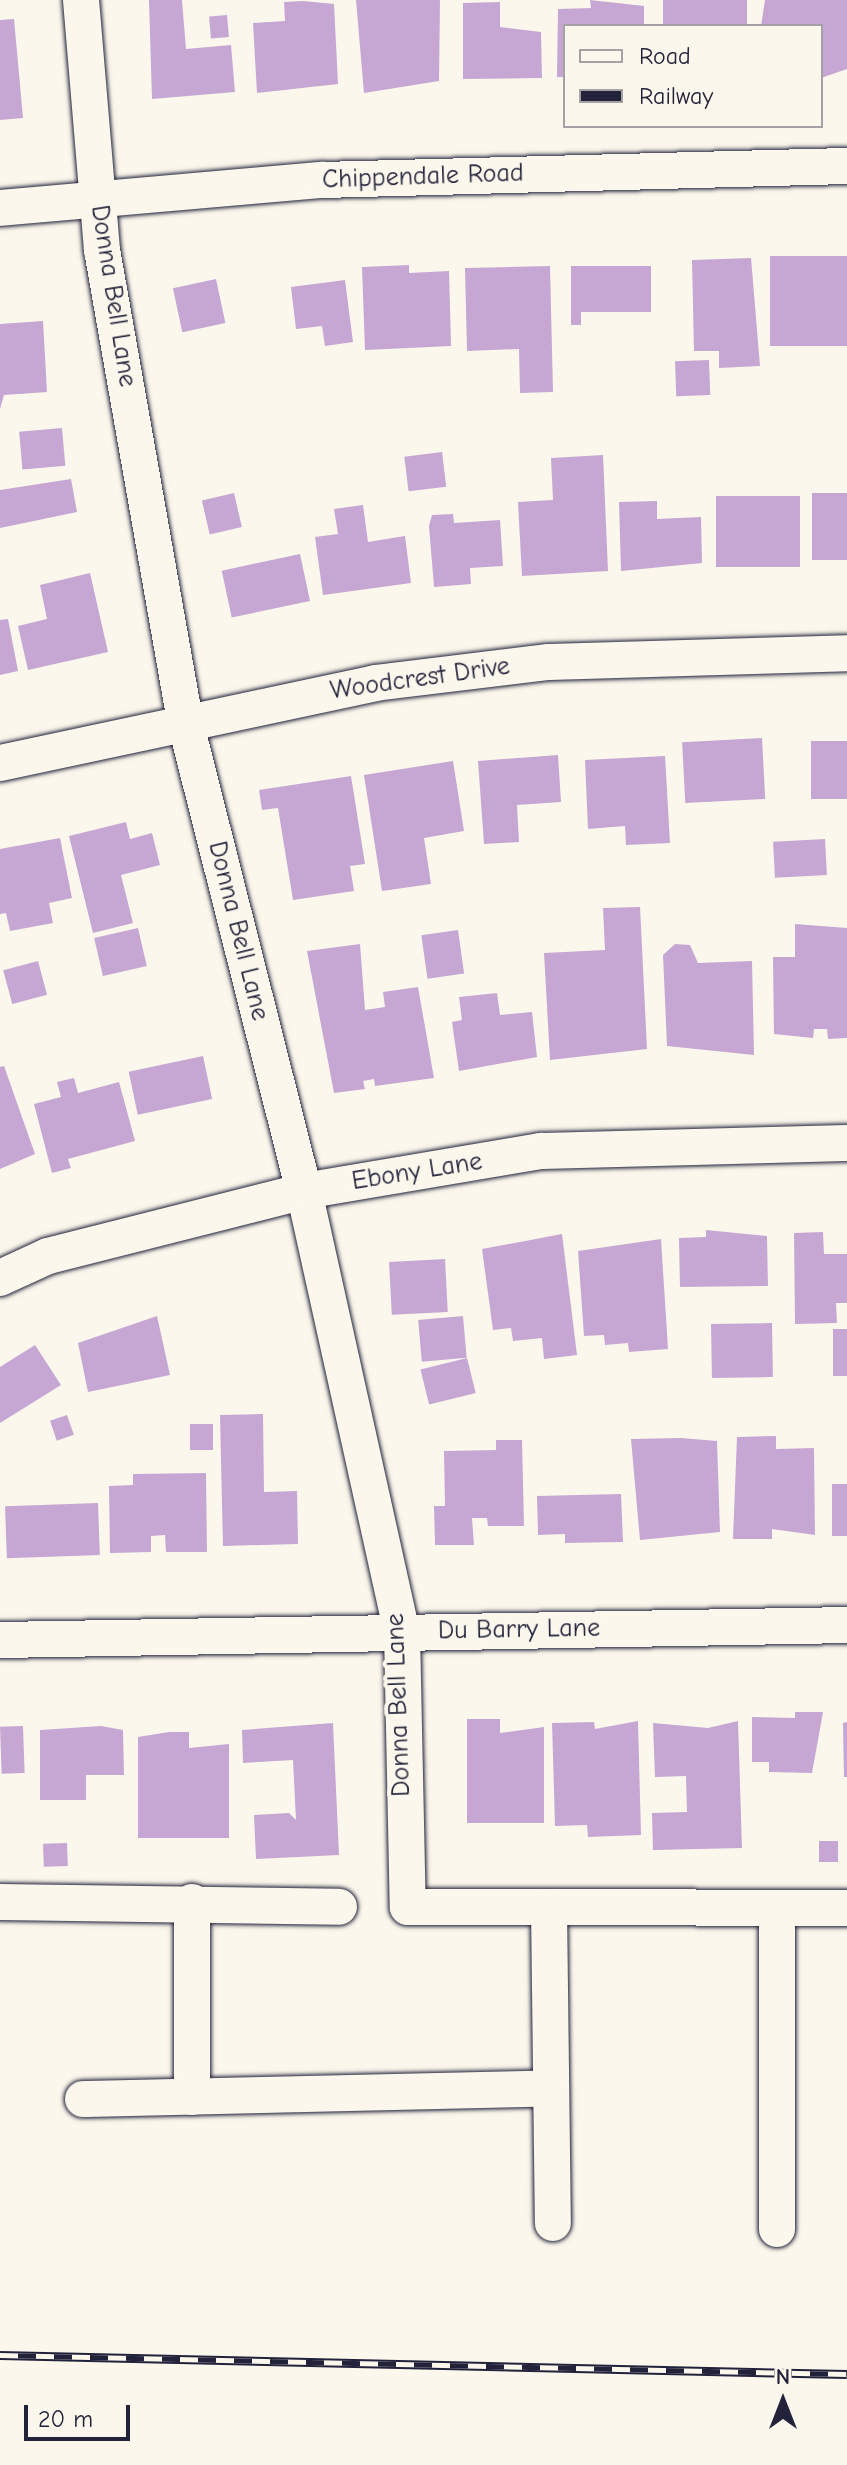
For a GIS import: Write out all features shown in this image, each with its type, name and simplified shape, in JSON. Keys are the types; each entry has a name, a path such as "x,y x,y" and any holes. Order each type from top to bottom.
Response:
{"street":[{"name":"Donna Bell Lane","path":"81,0 98,199 185,721 304,1191 402,1632 404,1858 408,1907 549,1907"},
{"name":"Chippendale Road","path":"0,208 322,180 847,166"},
{"name":"Woodcrest Drive","path":"0,763 185,721 375,683 549,662 847,653"},
{"name":"Ebony Lane","path":"0,1278 48,1256 304,1191 541,1151 847,1143"},
{"name":"Du Barry Lane","path":"0,1640 847,1625"},
{"path":"0,1902 192,1902 339,1907"},
{"path":"192,1902 192,2097"},
{"path":"553,2223 549,1907 847,1908"},
{"path":"777,1908 777,2229"},
{"path":"83,2099 551,2088"}],"building":[{"path":"149,0 182,0 186,49 231,45 235,92 152,99"},
{"path":"356,0 440,0 439,81 364,93"},
{"path":"590,0 644,6 644,24 563,24 563,77 557,77 558,9 591,8"},
{"path":"663,0 747,0 747,24 663,24"},
{"path":"765,0 847,0 847,69 823,77 823,24 761,24"},
{"path":"284,2 334,4 338,84 257,93 253,23 285,21"},
{"path":"500,2 500,27 541,32 542,78 463,79 463,3"},
{"path":"227,15 229,37 211,38 209,17"},
{"path":"14,19 23,118 0,120 0,20"},
{"path":"770,256 847,256 847,346 770,346"},
{"path":"751,258 760,366 719,368 719,351 694,351 692,260"},
{"path":"409,265 409,273 449,271 451,346 365,350 362,267"},
{"path":"550,266 553,392 520,393 519,349 467,351 465,268"},
{"path":"571,266 651,266 651,312 581,312 581,325 571,325"},
{"path":"216,279 225,323 182,332 173,288"},
{"path":"345,280 353,342 325,346 322,326 296,329 291,287"},
{"path":"43,321 47,392 4,395 0,409 0,324"},
{"path":"709,360 710,395 676,396 675,361"},
{"path":"62,428 65,466 22,470 19,432"},
{"path":"442,452 446,487 409,491 404,457"},
{"path":"603,455 608,571 522,576 518,502 553,500 551,458"},
{"path":"71,479 77,512 0,528 0,490"},
{"path":"234,493 242,527 210,535 202,500"},
{"path":"812,493 847,493 847,560 812,560"},
{"path":"716,496 800,496 800,567 716,567"},
{"path":"657,501 657,519 701,517 702,563 621,571 619,502"},
{"path":"363,505 368,542 405,536 411,583 323,595 315,537 338,534 334,509"},
{"path":"453,514 454,523 500,520 503,566 470,568 471,584 434,587 429,526 432,515"},
{"path":"300,554 310,601 232,618 222,571"},
{"path":"90,573 108,652 28,670 18,626 47,619 40,585"},
{"path":"8,619 18,671 0,675 0,620"},
{"path":"762,738 765,799 685,803 682,742"},
{"path":"811,741 847,741 847,799 811,799"},
{"path":"558,755 561,802 517,805 519,842 484,844 478,761"},
{"path":"665,756 670,843 626,845 625,826 588,829 585,760"},
{"path":"453,761 464,831 424,838 431,884 382,891 364,775"},
{"path":"351,776 365,864 350,866 354,891 293,900 278,808 262,810 259,790"},
{"path":"126,822 130,839 152,833 160,865 121,875 133,923 93,933 69,836"},
{"path":"60,838 72,898 49,903 53,923 10,931 6,913 0,914 0,849"},
{"path":"825,839 827,875 775,878 773,842"},
{"path":"640,907 647,1049 550,1060 544,953 605,950 603,908"},
{"path":"795,924 847,928 847,1038 828,1039 827,1029 814,1029 813,1038 774,1034 773,957 795,957"},
{"path":"138,928 147,966 103,976 94,938"},
{"path":"458,930 464,974 427,979 421,935"},
{"path":"360,944 365,1010 385,1007 383,992 418,987 434,1078 375,1086 374,1079 363,1081 365,1089 334,1093 307,951"},
{"path":"675,944 690,945 698,963 752,961 754,1055 667,1046 663,955"},
{"path":"38,961 47,995 12,1004 3,970"},
{"path":"497,993 500,1015 532,1012 537,1057 459,1071 452,1022 462,1020 459,997"},
{"path":"203,1056 212,1099 138,1115 129,1072"},
{"path":"4,1066 35,1154 0,1169 0,1067"},
{"path":"74,1078 78,1093 119,1082 135,1141 68,1159 71,1168 52,1173 34,1104 61,1097 57,1082"},
{"path":"706,1230 767,1236 768,1286 680,1287 679,1238 706,1237"},
{"path":"823,1232 824,1254 847,1254 847,1303 836,1303 837,1323 795,1324 794,1233"},
{"path":"562,1234 577,1355 544,1359 542,1338 513,1341 511,1328 493,1330 482,1249"},
{"path":"661,1239 668,1349 629,1352 628,1343 605,1345 604,1335 584,1336 578,1251"},
{"path":"445,1259 448,1312 392,1315 389,1262"},
{"path":"157,1316 170,1375 88,1392 78,1343"},
{"path":"463,1316 467,1358 422,1362 418,1320"},
{"path":"772,1323 773,1377 712,1378 711,1324"},
{"path":"833,1329 847,1329 847,1376 833,1376"},
{"path":"35,1345 61,1385 0,1423 0,1367"},
{"path":"467,1358 476,1393 429,1405 420,1370"},
{"path":"263,1414 264,1492 297,1491 298,1544 223,1546 220,1415"},
{"path":"67,1415 74,1435 57,1441 50,1421"},
{"path":"190,1424 213,1424 213,1450 190,1450"},
{"path":"776,1436 776,1449 814,1448 815,1535 772,1529 772,1539 733,1539 737,1437"},
{"path":"631,1439 717,1441 720,1532 640,1540"},
{"path":"496,1440 522,1440 524,1526 488,1526 487,1518 472,1518 474,1545 435,1545 434,1506 445,1506 444,1451 496,1450"},
{"path":"206,1473 207,1552 166,1552 165,1535 151,1536 151,1552 110,1553 109,1486 133,1485 133,1474"},
{"path":"832,1484 847,1484 847,1536 832,1536"},
{"path":"621,1494 623,1542 565,1543 565,1534 538,1535 537,1496"},
{"path":"98,1503 100,1555 7,1558 5,1506"},
{"path":"795,1712 823,1712 812,1773 769,1772 769,1762 752,1762 752,1717 795,1718"},
{"path":"467,1719 500,1719 500,1733 544,1727 544,1823 467,1823"},
{"path":"638,1721 641,1835 588,1837 587,1825 555,1826 552,1723 594,1722 595,1729"},
{"path":"738,1721 742,1848 653,1850 652,1813 687,1812 686,1776 655,1777 653,1723 708,1728"},
{"path":"847,1722 847,1777 844,1777 843,1723"},
{"path":"333,1723 339,1855 256,1859 254,1815 289,1813 296,1820 293,1760 243,1763 242,1730"},
{"path":"23,1726 25,1773 2,1774 0,1727"},
{"path":"101,1726 123,1730 124,1775 86,1775 86,1800 40,1800 40,1730"},
{"path":"189,1732 189,1748 229,1744 229,1838 138,1838 138,1737"},
{"path":"819,1841 838,1841 838,1862 819,1862"},
{"path":"67,1843 68,1866 44,1867 43,1844"}],"railway":[{"path":"0,2355 847,2374"}]}
